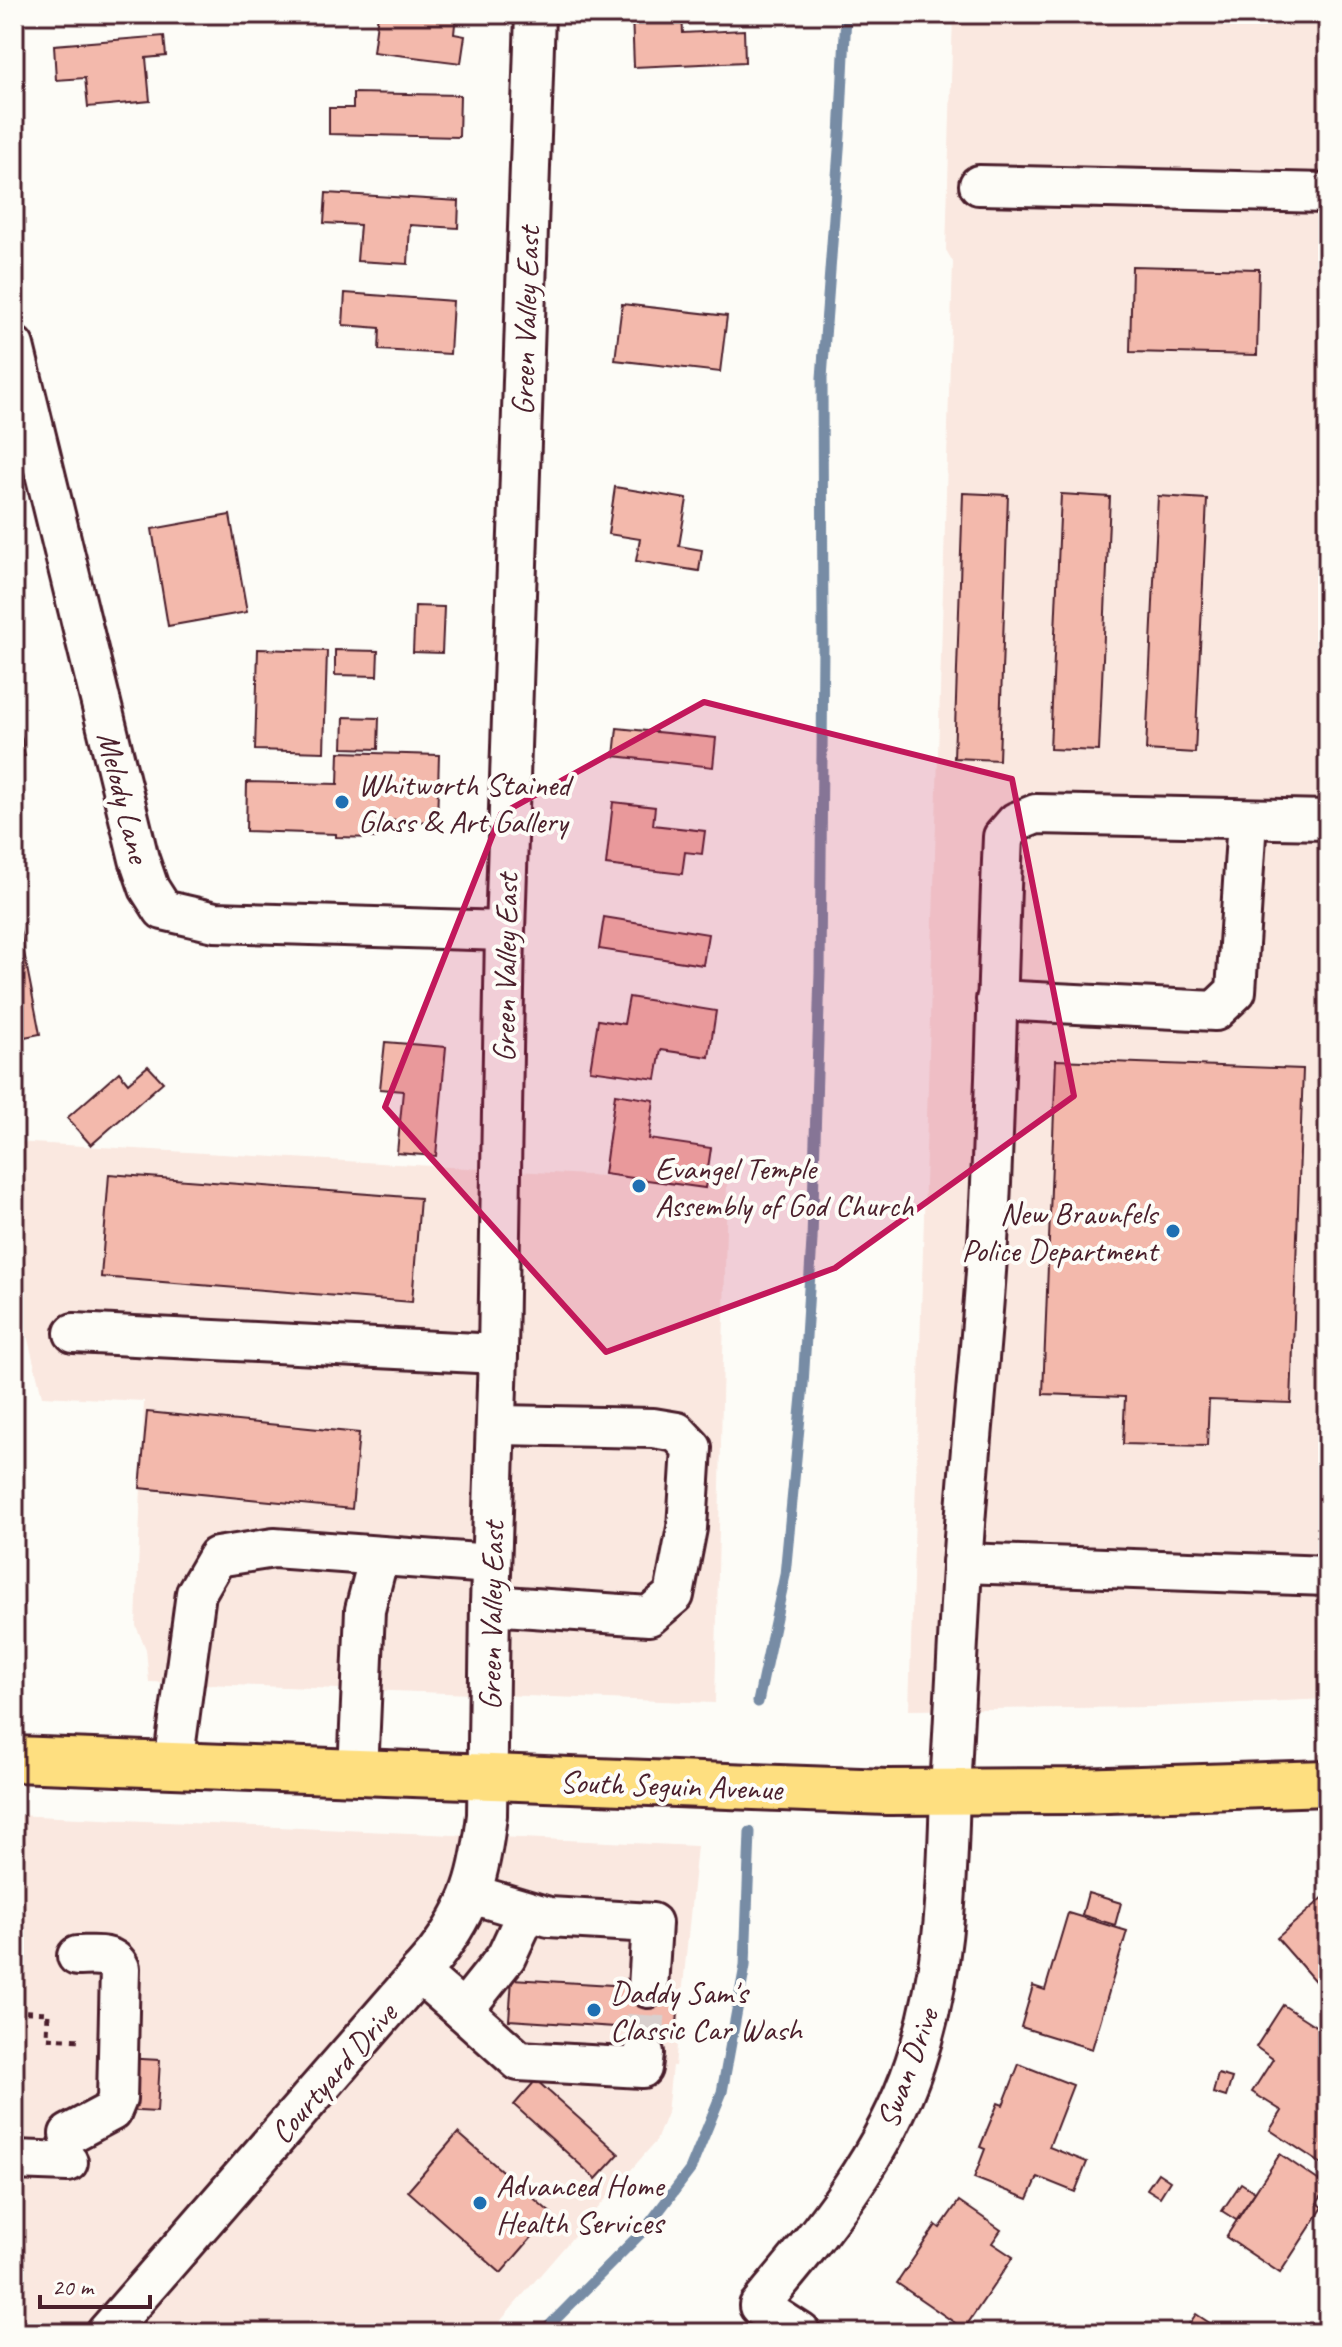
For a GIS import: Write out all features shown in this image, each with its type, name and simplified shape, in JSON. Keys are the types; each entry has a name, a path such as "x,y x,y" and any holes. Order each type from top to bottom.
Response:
{"main road":[{"name":"South Seguin Avenue","path":"14,1759 487,1779 950,1791 1182,1789 1328,1783"}],"street":[{"name":"Green Valley East","path":"487,1779 497,1425 505,931 535,14"},
{"path":"979,185 1328,193"},
{"name":"Melody Lane","path":"14,346 139,859 149,888 163,910 215,922 505,931"},
{"name":"Swan Drive","path":"801,2333 759,2306 834,2215 892,2120 914,2067 931,2009 941,1951 948,1889 962,1563 988,1241 1003,837 1016,822 1036,814 1328,820"},
{"path":"996,1000 1215,1011 1236,991 1247,820"},
{"path":"74,1333 498,1354"},
{"path":"490,1605 649,1616 674,1595 687,1528 692,1448 677,1432 653,1428 497,1425"},
{"path":"173,1765 196,1593 217,1557 274,1548 491,1564"},
{"path":"358,1773 365,1610 379,1556"},
{"path":"962,1563 1328,1576"},
{"name":"Courtyard Drive","path":"106,2333 454,1929 471,1894 484,1847 487,1779"},
{"path":"471,1894 549,1917 652,1923 648,1988"},
{"path":"463,2011 506,1957 527,1912"},
{"path":"14,2160 68,2148 112,2111 117,2099 120,1968 108,1957 77,1956"},
{"path":"419,1973 519,2061 642,2068 644,2053"}],"highlighted area":[{"path":"704,702 1012,779 1074,1096 835,1268 606,1352 385,1107 501,814"}],"shaded area":[{"path":"953,14 1328,14 1328,1699 1153,1707 909,1710 953,262 946,250"},
{"path":"14,1142 727,1183 715,1703 149,1682 146,1649 136,1626 144,1401 42,1396 14,1282"},
{"path":"14,1815 697,1846 675,2066 672,2066 667,2113 656,2141 490,2333 14,2333"}],"building":[{"path":"378,14 456,14 454,34 465,36 461,63 373,52"},
{"path":"632,14 682,14 683,33 744,30 745,62 634,67"},
{"path":"164,36 166,56 146,58 150,101 88,107 85,78 56,80 54,45"},
{"path":"353,93 460,95 459,137 329,134 329,108 353,108"},
{"path":"326,193 459,201 458,228 410,225 408,264 357,261 360,225 324,223"},
{"path":"1132,266 1259,269 1257,355 1130,352"},
{"path":"345,293 453,301 450,354 379,350 380,328 343,325"},
{"path":"622,304 727,316 720,372 615,360"},
{"path":"615,487 687,499 679,546 702,550 699,571 636,561 640,539 608,534"},
{"path":"963,493 1008,495 999,760 954,758"},
{"path":"1061,494 1110,497 1099,751 1050,749"},
{"path":"1158,496 1207,499 1195,753 1146,750"},
{"path":"230,515 247,612 168,626 152,529"},
{"path":"415,606 444,607 442,653 413,652"},
{"path":"258,649 327,651 324,752 255,750"},
{"path":"335,650 378,651 377,676 335,675"},
{"path":"14,703 25,756 14,758"},
{"path":"344,717 379,718 378,749 343,748"},
{"path":"617,728 716,738 713,767 614,756"},
{"name":"Whitworth Stained Glass & Art Gallery","path":"339,752 439,755 437,822 376,820 376,838 246,831 247,782 338,784"},
{"path":"613,802 655,807 653,825 705,831 702,854 685,852 682,874 606,865"},
{"path":"14,906 40,1034 14,1039"},
{"path":"604,917 708,934 703,965 599,949"},
{"path":"629,997 716,1011 709,1057 661,1050 656,1079 590,1070 598,1020 624,1024"},
{"path":"385,1042 446,1047 436,1156 397,1153 403,1091 380,1089"},
{"name":"New Braunfels Police Department","path":"1056,1060 1303,1069 1291,1403 1209,1400 1207,1446 1123,1444 1125,1397 1043,1394"},
{"path":"148,1066 163,1082 91,1145 67,1118 119,1072 128,1083"},
{"path":"615,1094 654,1100 649,1139 711,1148 705,1188 604,1174"},
{"path":"109,1174 420,1198 412,1302 101,1277"},
{"path":"147,1412 359,1433 352,1509 140,1488"},
{"path":"1088,1893 1121,1903 1115,1925 1082,1915"},
{"path":"1326,1895 1328,1897 1328,1996 1277,1938"},
{"path":"1068,1913 1127,1931 1092,2049 1021,2027 1033,1986 1045,1990"},
{"name":"Daddy Sam's Classic Car Wash","path":"512,1979 662,1988 662,1999 679,2000 676,2037 659,2036 658,2054 629,2052 630,2028 509,2020"},
{"path":"1283,2005 1328,2034 1328,2087 1321,2098 1328,2103 1328,2154 1322,2164 1270,2130 1282,2111 1252,2092 1273,2059 1256,2047"},
{"path":"122,2058 160,2060 157,2112 120,2110"},
{"path":"1019,2064 1073,2085 1049,2147 1087,2162 1075,2192 1038,2177 1028,2199 974,2178 985,2149 980,2147 998,2103 1003,2105"},
{"path":"1218,2074 1232,2078 1226,2097 1213,2093"},
{"path":"536,2080 619,2154 596,2179 514,2105"},
{"name":"Advanced Home Health Services","path":"458,2133 552,2214 501,2273 408,2191"},
{"path":"1280,2154 1328,2187 1317,2203 1323,2207 1280,2273 1226,2237"},
{"path":"1158,2173 1170,2181 1160,2197 1147,2189"},
{"path":"1241,2183 1255,2192 1236,2220 1222,2211"},
{"path":"959,2201 1001,2230 992,2243 1013,2257 964,2329 897,2283 936,2225 940,2228"},
{"path":"1196,2314 1225,2333 1183,2333"},
{"path":"1071,2322 1088,2333 1064,2333"}],"waterway":[{"path":"758,1702 785,1575 803,1385 812,1240 820,972 822,378 846,14"},
{"path":"542,2333 646,2228 690,2170 722,2092 745,1966 750,1832"}],"tunnel":[{"path":"644,2053 648,1988"}],"place":[{"name":"Whitworth Stained Glass & Art Gallery","path":"342,802"},
{"name":"Evangel Temple Assembly of God Church","path":"639,1186"},
{"name":"New Braunfels Police Department","path":"1173,1231"},
{"name":"Daddy Sam's Classic Car Wash","path":"594,2010"},
{"name":"Advanced Home Health Services","path":"480,2203"}]}
